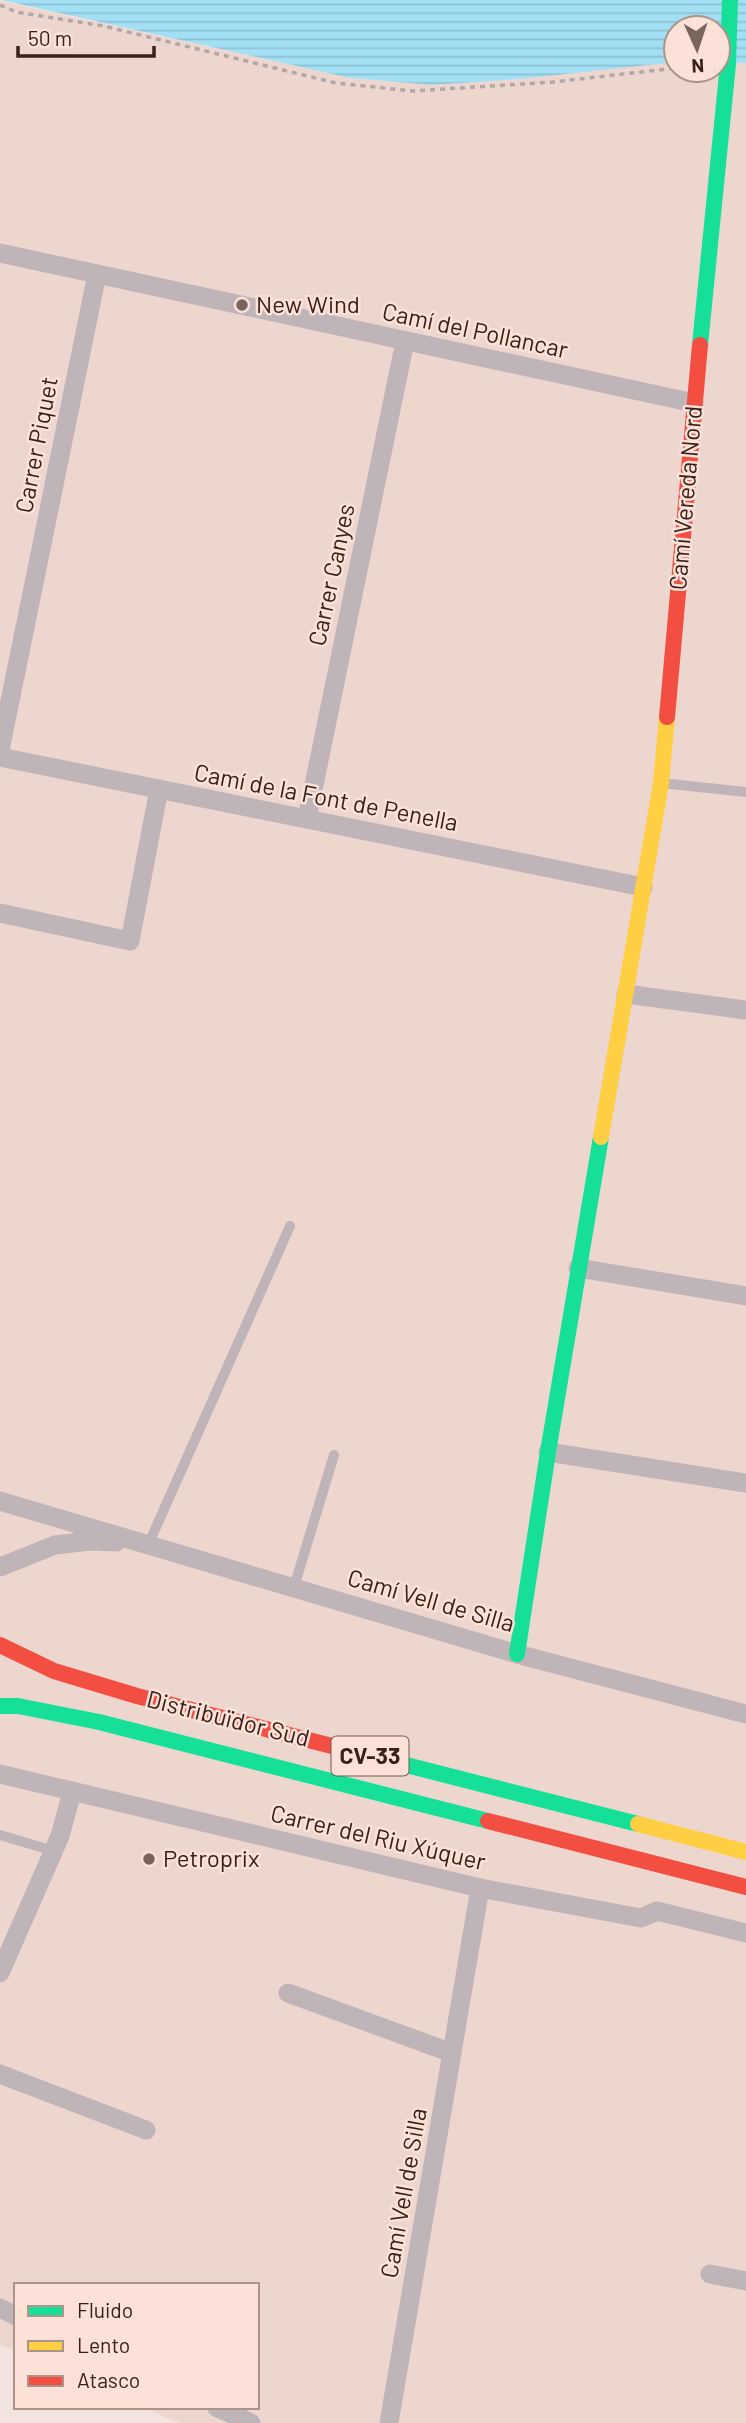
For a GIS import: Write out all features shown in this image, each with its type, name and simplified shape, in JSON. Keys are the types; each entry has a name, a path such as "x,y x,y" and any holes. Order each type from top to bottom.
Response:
{"main road":[{"name":"Camí Vereda Nord","path":"578,1268 661,783 694,403 728,64 730,0"},
{"name":"Camí Vell de Silla","path":"517,1654 578,1268"},
{"name":"Distribuïdor Sud","path":"0,1645 54,1671 137,1696 746,1852"},
{"name":"Distribuïdor Sud","path":"0,1706 29,1708 99,1722 746,1887"}],"street":[{"name":"Camí del Pollancar","path":"0,253 694,403"},
{"name":"Carrer Piquet","path":"0,750 97,274"},
{"name":"Carrer Canyes","path":"307,819 405,341"},
{"name":"Camí de la Font de Penella","path":"0,757 643,887"},
{"path":"0,913 130,942 159,789"},
{"path":"626,994 746,1010"},
{"path":"578,1268 746,1296"},
{"path":"548,1452 746,1483"},
{"name":"Camí Vell de Silla","path":"0,1500 517,1654"},
{"path":"0,1567 55,1545 90,1541 149,1544"},
{"path":"517,1654 746,1714"},
{"name":"Carrer del Riu Xúquer","path":"0,1774 480,1888 642,1918 657,1911 746,1933"},
{"path":"0,1973 60,1836 72,1792"},
{"name":"Camí Vell de Silla","path":"389,2423 480,1888"},
{"path":"288,1993 452,2053"},
{"path":"0,2074 146,2130"},
{"path":"710,2274 746,2281"},
{"path":"220,2409 251,2423"}],"lane":[{"path":"661,783 746,792"},
{"path":"149,1544 290,1226"},
{"path":"294,1587 334,1455"},
{"path":"0,1835 54,1851"}],"path":[{"path":"0,5 24,14 104,26 336,83 369,88 413,91 464,88 553,82 662,70"}],"shaded area":[{"path":"0,1 350,78 432,85 520,79 662,63 662,84 732,84 732,63 746,63 746,2423 179,2423 148,2409 259,2409 259,2283 14,2283 14,2350 0,2345"}],"water":[{"path":"1,0 746,0 746,63 732,63 732,14 662,14 662,64 520,79 432,85 350,78"}],"traffic: fast":[{"path":"700,345 728,64 730,0"},
{"path":"517,1654 601,1137"},
{"path":"0,1706 18,1706 99,1722 488,1821"},
{"path":"367,1755 638,1824"}],"traffic: slow":[{"path":"601,1137 661,783 667,717"},
{"path":"638,1824 746,1852"}],"traffic: jam":[{"path":"667,717 700,345"},
{"path":"0,1645 54,1671 137,1696 367,1755"},
{"path":"488,1821 746,1887"}],"place":[{"name":"New Wind","path":"242,305"},
{"name":"Petroprix","path":"149,1859"}]}
